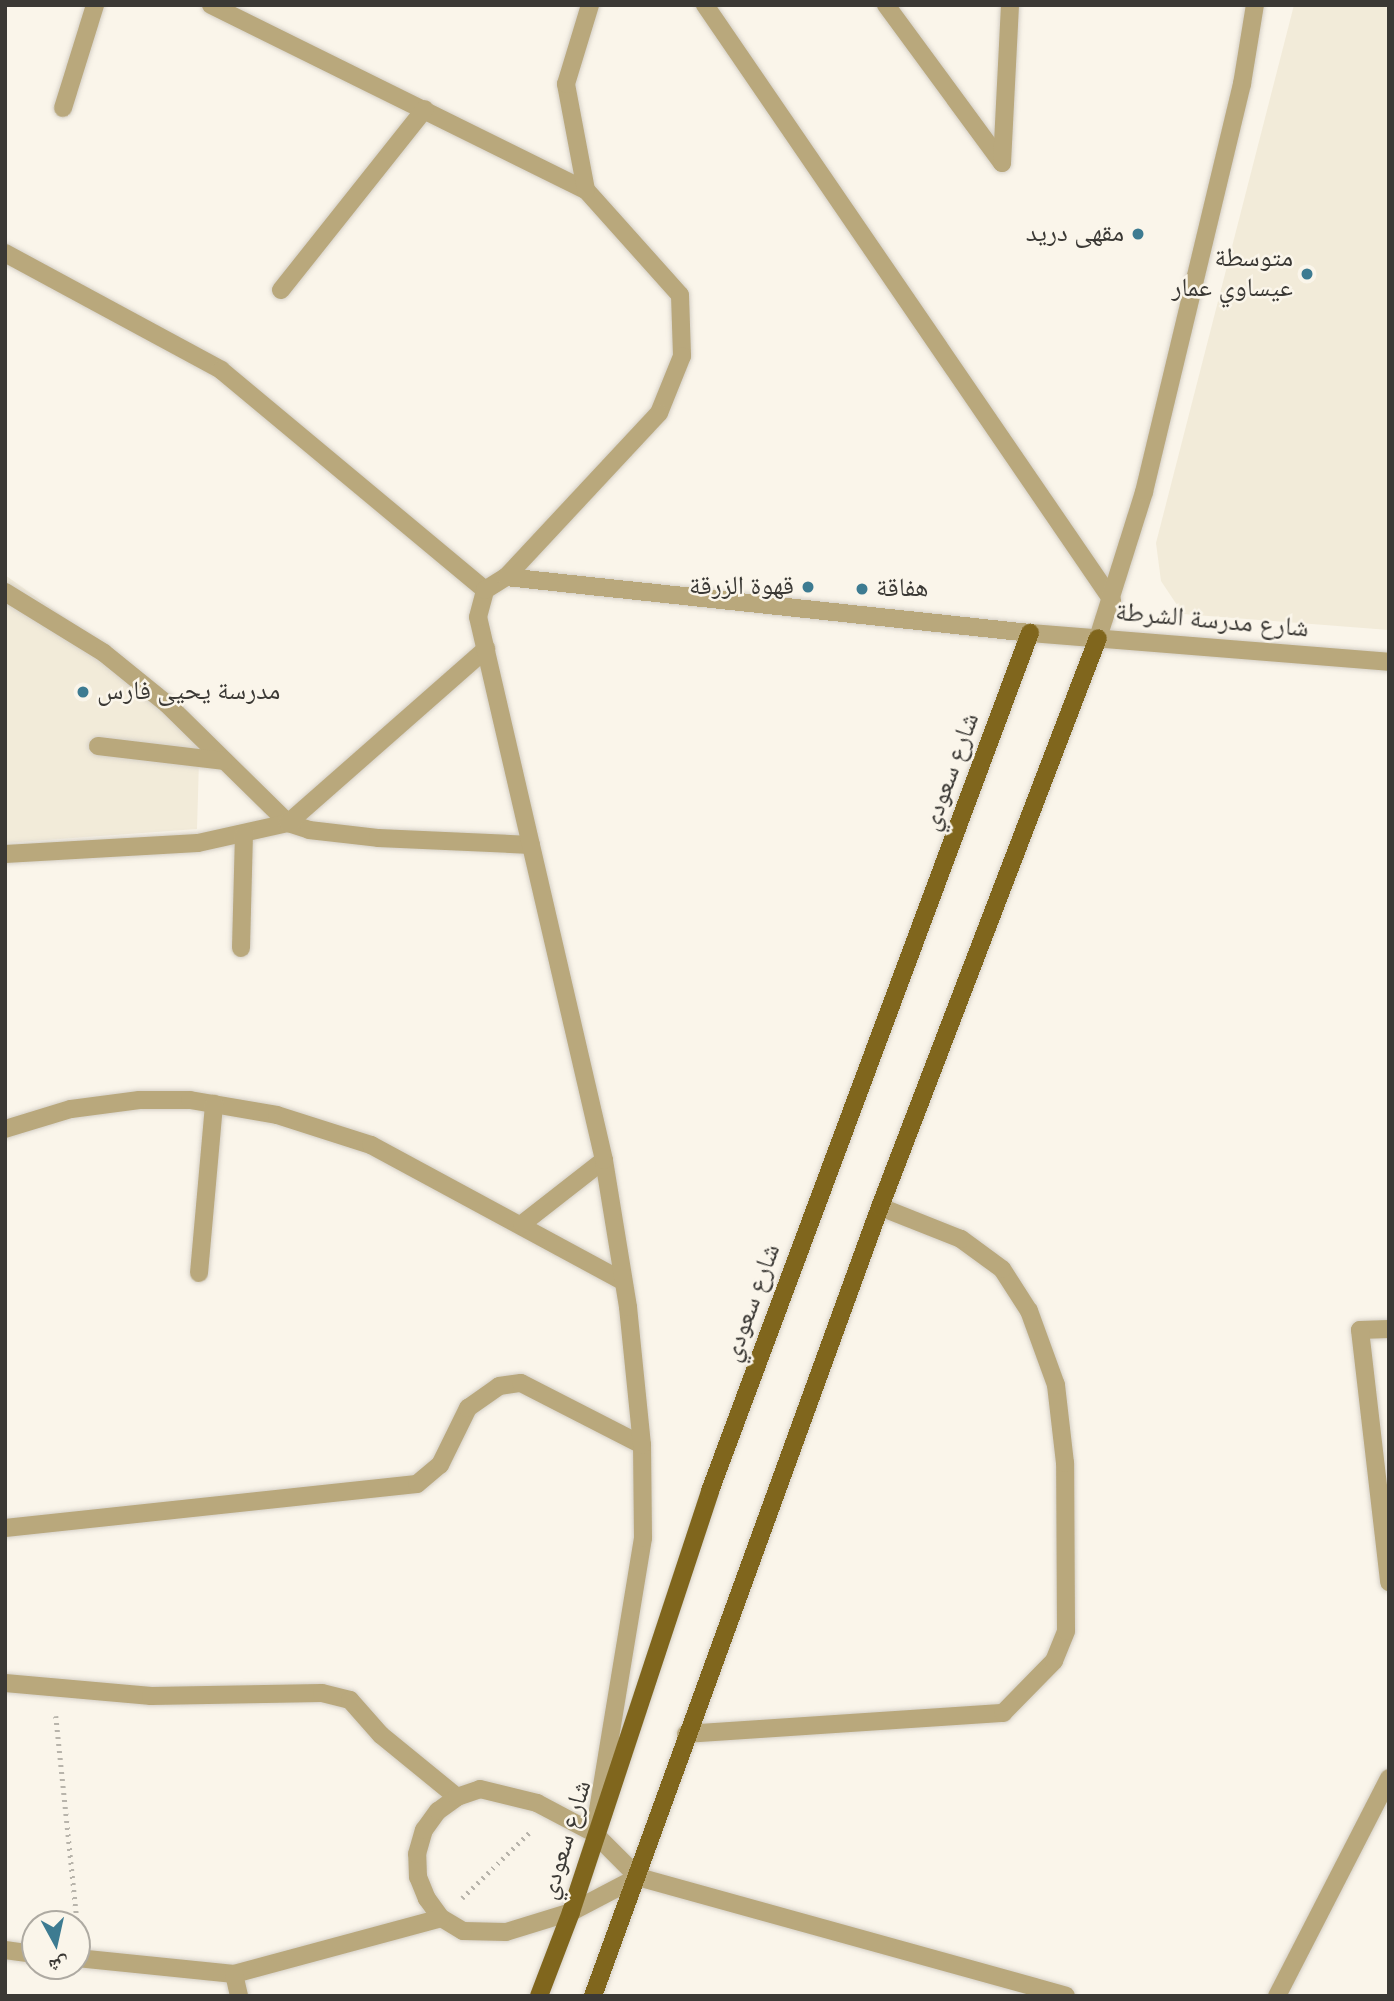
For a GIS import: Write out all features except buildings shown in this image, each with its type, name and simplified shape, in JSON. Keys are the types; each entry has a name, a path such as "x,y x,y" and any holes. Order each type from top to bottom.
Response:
{"main road":[{"name":"شارع سعودي","path":"539,1996 571,1912 594,1833 710,1491 1030,633"},
{"path":"593,1996 638,1877 686,1734 880,1207 1098,638"}],"street":[{"path":"64,108 95,5"},
{"path":"211,5 586,190 680,295 682,356 659,413 506,576 485,590 478,617 604,1160 623,1281 642,1445 643,1538 594,1833"},
{"path":"586,190 566,84 590,5"},
{"path":"705,5 1112,600"},
{"path":"886,5 1002,163 1010,5"},
{"path":"1098,638 1112,600 1147,478 1242,84 1255,5"},
{"path":"281,290 425,109"},
{"path":"5,253 221,370 485,590"},
{"name":"شارع مدرسة الشرطة","path":"506,576 1030,633 1389,662"},
{"path":"5,592 104,653 167,704 288,823 309,830 378,838 531,845"},
{"path":"5,854 198,843 288,823 486,649"},
{"path":"98,746 223,761"},
{"path":"242,948 244,834"},
{"path":"5,1129 71,1109 139,1100 214,1104 277,1115 371,1145 522,1224 623,1281"},
{"path":"199,1273 214,1104"},
{"path":"522,1224 604,1160"},
{"path":"686,1734 1003,1713 1054,1661 1066,1631 1065,1463 1056,1385 1029,1311 1002,1269 961,1239 880,1207"},
{"path":"1389,1329 1360,1330 1389,1582"},
{"path":"5,1528 417,1485 440,1465 468,1408 499,1386 521,1383 642,1445"},
{"path":"5,1683 151,1696 322,1693 350,1700 381,1735 457,1797"},
{"path":"1277,1996 1389,1778"},
{"path":"638,1877 571,1912 506,1932 463,1931 441,1918 427,1899 418,1877 417,1854 424,1830 438,1811 457,1797 480,1789 552,1811 594,1833 638,1877 1066,1996"},
{"path":"91,1960 234,1974 441,1918"},
{"path":"234,1974 239,1996"}],"path":[{"path":"53,1689 74,1910"},
{"path":"441,1918 552,1811"}],"shaded area":[{"name":"متوسطة عيساوي عمار","path":"1294,5 1389,5 1389,630 1183,614 1161,581 1156,543"},
{"name":"مدرسة يحيى فارس","path":"5,575 122,658 200,727 197,829 5,843"}],"place":[{"name":"مقهى دريد","path":"1138,234"},
{"name":"متوسطة عيساوي عمار","path":"1307,274"},
{"name":"قهوة الزرقة","path":"808,587"},
{"name":"هفاقة","path":"862,589"},
{"name":"مدرسة يحيى فارس","path":"83,692"}]}
